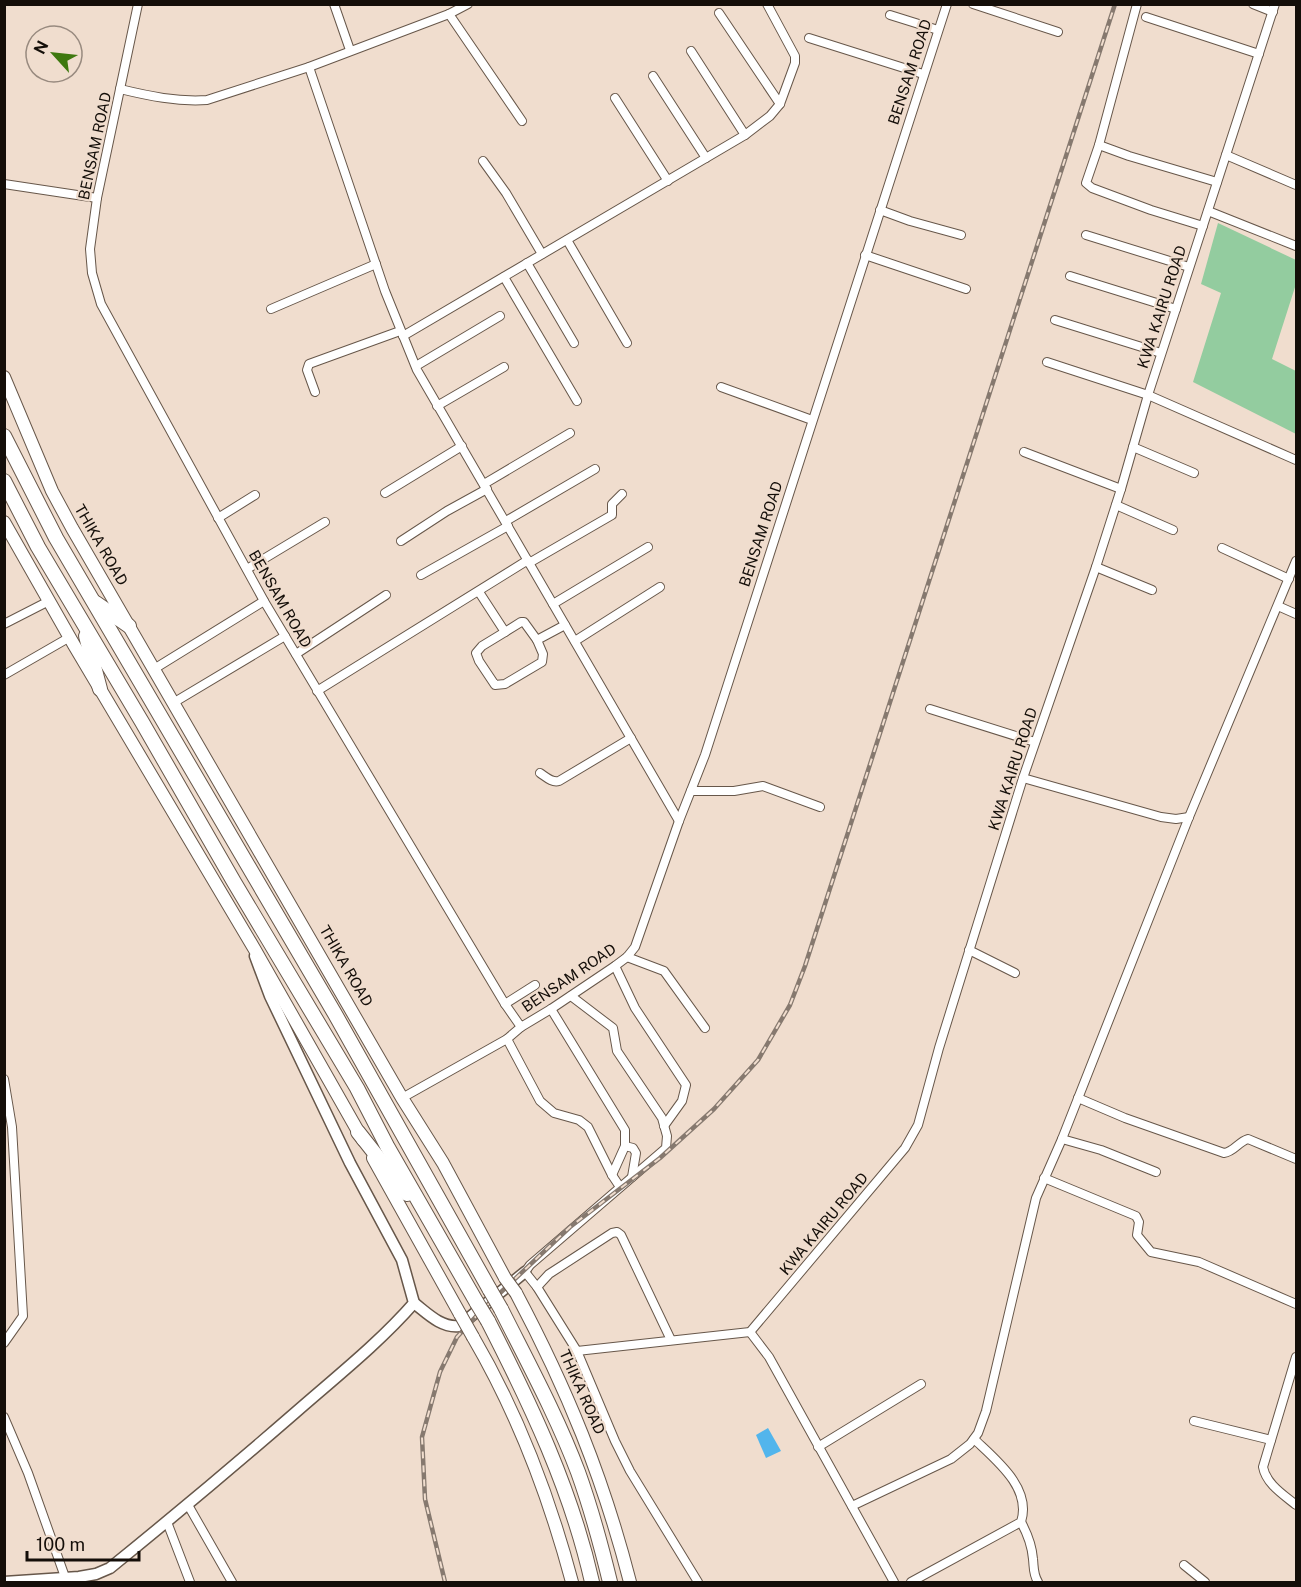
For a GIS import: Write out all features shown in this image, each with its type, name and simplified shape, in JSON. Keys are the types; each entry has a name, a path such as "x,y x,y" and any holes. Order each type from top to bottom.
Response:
{"highway":[{"path":"4,435 36,500 92,600 335,1014 501,1309 554,1416 578,1471 597,1530 610,1582"},
{"path":"4,481 39,547 357,1088 434,1229 488,1321 546,1438 569,1498 592,1582"},
{"path":"92,600 129,626"},
{"path":"82,619 100,689"},
{"path":"358,1132 434,1229"}],"main road":[{"name":"THIKA ROAD","path":"4,377 52,491 402,1098 443,1163 505,1278 516,1293 551,1361 591,1452 620,1542 630,1582"},
{"path":"4,522 255,950 473,1337 508,1403 526,1444 549,1501 572,1582"}],"street":[{"name":"BENSAM ROAD","path":"138,4 97,198 90,249 92,273 100,304 264,602 521,1027 615,966 627,957 635,946 705,755 947,4"},
{"path":"334,4 350,50"},
{"path":"120,89 171,99 207,100 309,66 449,14 468,4"},
{"path":"315,392 307,369 309,364 401,333 504,277 668,181 745,135 770,116 780,104 792,72 795,56 767,4"},
{"path":"973,4 1058,32"},
{"path":"1137,4 1099,145 1086,183 1151,210 1203,226"},
{"path":"1253,4 1274,8"},
{"name":"KWA KAIRU ROAD","path":"750,1332 905,1148 918,1125 939,1048 1023,778 1122,489 1161,353 1274,8"},
{"path":"449,14 522,121"},
{"path":"719,14 780,104"},
{"path":"890,15 938,30"},
{"path":"1146,17 1259,54"},
{"path":"809,38 923,74"},
{"path":"691,51 745,135"},
{"path":"309,66 376,264 401,333 416,366 437,406 679,821"},
{"path":"654,76 706,158"},
{"path":"615,98 668,181"},
{"path":"1099,145 1217,182"},
{"path":"1226,155 1296,185"},
{"path":"483,161 506,193 542,255"},
{"path":"4,184 97,198"},
{"path":"880,210 961,235"},
{"path":"1208,211 1296,246"},
{"path":"1086,235 1189,267"},
{"path":"567,240 627,343"},
{"path":"865,255 966,289"},
{"path":"527,263 574,343"},
{"path":"271,309 376,264"},
{"path":"1070,276 1176,309"},
{"path":"504,277 578,401"},
{"path":"416,366 501,316"},
{"path":"1055,320 1161,353"},
{"path":"1047,362 1148,395 1296,460"},
{"path":"437,406 504,367"},
{"path":"721,387 812,420"},
{"path":"401,541 570,433"},
{"path":"385,493 462,446"},
{"path":"1133,447 1194,473"},
{"path":"1024,452 1122,489"},
{"path":"421,575 595,469"},
{"path":"317,691 529,561 612,515 612,504 622,494"},
{"path":"218,518 255,495"},
{"path":"1116,505 1173,530"},
{"path":"247,570 325,522"},
{"path":"554,604 648,547"},
{"path":"1222,548 1289,579"},
{"path":"852,1506 951,1459 970,1444 978,1433 986,1411 1031,1215 1044,1178 1062,1139 1189,817 1296,561"},
{"path":"1096,567 1152,590"},
{"path":"575,641 660,587"},
{"path":"479,592 505,632"},
{"path":"296,654 386,594"},
{"path":"6,620 49,601"},
{"path":"154,669 264,602"},
{"path":"1278,606 1296,614"},
{"path":"524,622 537,640 543,654 542,662 498,686 484,669 476,653 482,646 505,632 524,622"},
{"path":"537,640 565,624"},
{"path":"173,703 285,636"},
{"path":"4,675 70,637"},
{"path":"930,709 1035,742"},
{"path":"540,773 550,780 559,781 631,738"},
{"path":"1023,778 1161,817 1176,819 1189,817"},
{"path":"691,791 734,791 763,786 820,807"},
{"path":"255,950 259,968 283,1022 350,1162 402,1260 414,1303 450,1326 459,1326 525,1272 530,1264 666,1149 667,1136 662,1118 617,1051 613,1028 571,996"},
{"path":"969,950 1015,973"},
{"path":"627,957 664,971 705,1028"},
{"path":"615,966 634,1008 686,1085 682,1101 664,1126"},
{"path":"505,1004 535,985"},
{"path":"551,1009 625,1130 625,1146 612,1174"},
{"path":"402,1098 507,1039 521,1027"},
{"path":"507,1039 540,1101 554,1113 579,1120 588,1127 620,1187"},
{"path":"4,1079 12,1127 23,1316 4,1343"},
{"path":"1078,1098 1125,1118 1224,1153 1230,1152 1242,1141 1248,1139 1296,1160"},
{"path":"1062,1139 1101,1150 1156,1172"},
{"path":"625,1146 633,1148 636,1153 632,1177"},
{"path":"1044,1178 1136,1216 1139,1222 1137,1235 1151,1252 1199,1262 1296,1305"},
{"path":"537,1287 549,1274 617,1232 621,1235 671,1340"},
{"path":"525,1272 577,1351 630,1471 698,1582"},
{"path":"4,1582 96,1574 110,1568 188,1505 396,1324 414,1303"},
{"path":"577,1351 750,1332 769,1357 894,1582"},
{"path":"1296,1357 1263,1467 1264,1476 1296,1505"},
{"path":"818,1447 921,1384"},
{"path":"4,1417 28,1473 58,1579"},
{"path":"1194,1422 1271,1440"},
{"path":"974,1439 1000,1464 1020,1490 1021,1522 1027,1534 1033,1558 1033,1574 1038,1582"},
{"path":"188,1505 231,1582"},
{"path":"167,1522 190,1582"},
{"path":"911,1582 1021,1522"},
{"path":"1184,1565 1205,1582"}],"green space":[{"path":"1218,223 1296,260 1296,284 1272,359 1296,371 1296,434 1193,382 1221,293 1201,284"}],"water":[{"path":"768,1428 781,1451 766,1458 756,1435"}],"railway":[{"path":"445,1582 425,1499 422,1437 440,1372 457,1337 482,1310 570,1227 660,1158 714,1109 758,1060 790,1005 805,966 1115,4"}]}
